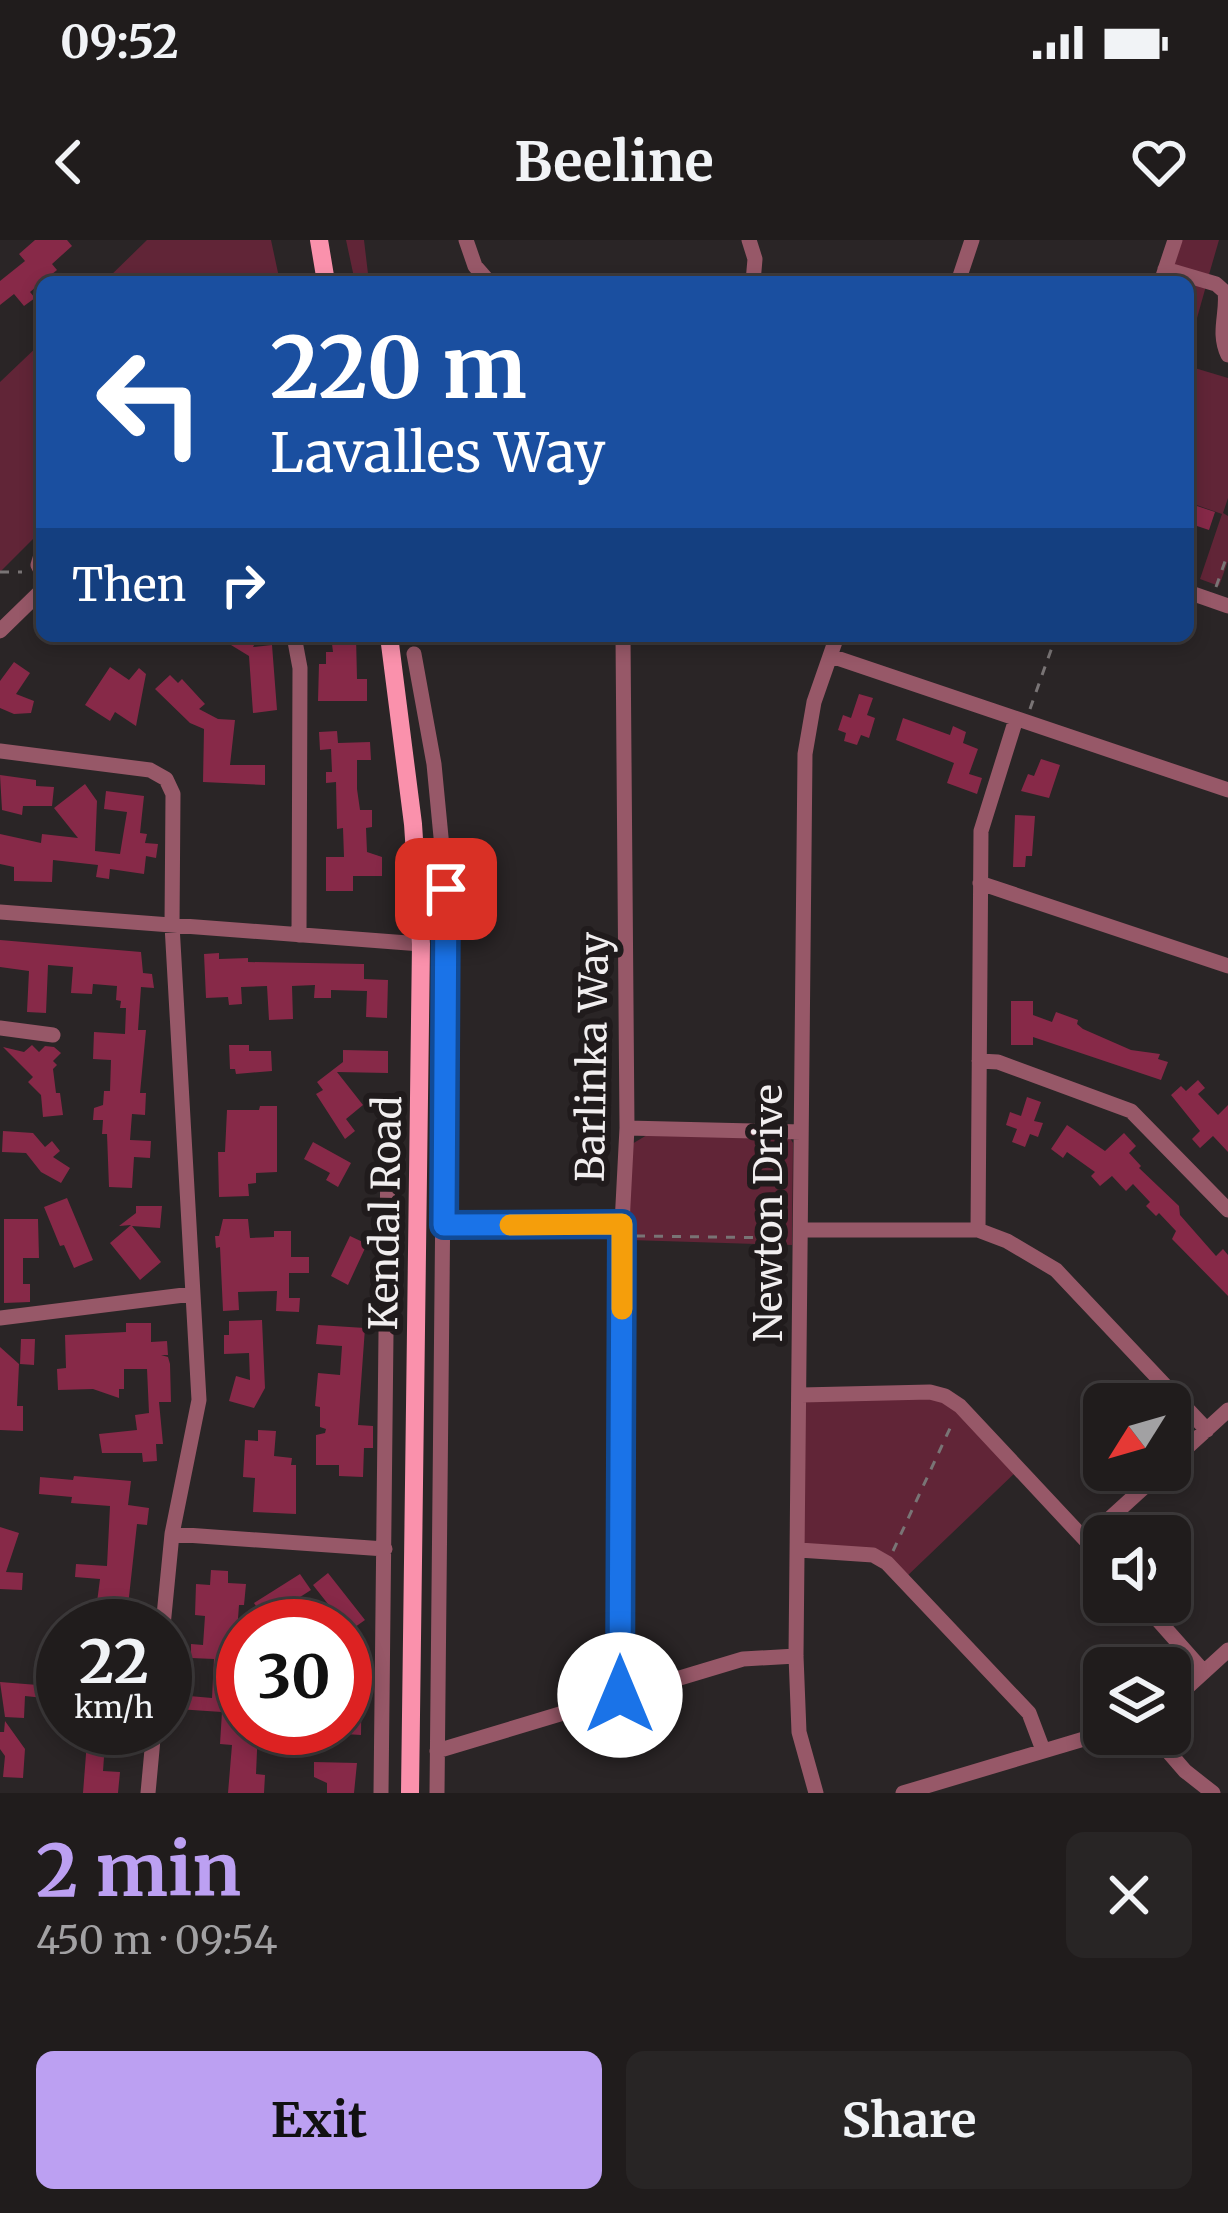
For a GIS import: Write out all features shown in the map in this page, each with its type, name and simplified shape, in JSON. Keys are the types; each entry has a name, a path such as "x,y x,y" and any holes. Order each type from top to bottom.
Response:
{"main road":[{"path":"319,240 325,276"},
{"name":"Kendal Road","path":"390,642 413,824 422,944 410,1793"}],"street":[{"path":"466,240 483,276"},
{"path":"749,240 754,276"},
{"path":"960,276 972,240"},
{"path":"1163,275 1175,240"},
{"path":"1194,280 1216,284 1225,292 1227,309 1221,328 1228,355"},
{"path":"0,631 36,596"},
{"path":"295,642 300,668 299,935"},
{"name":"Barlinka Way","path":"620,1695 622,1230 627,1128 623,642"},
{"name":"Newton Drive","path":"816,1793 799,1732 796,1656 805,754 814,702 835,642"},
{"path":"414,654 434,764 446,889 437,1793"},
{"path":"831,656 1228,790"},
{"path":"978,1229 981,831 1021,721"},
{"path":"0,751 150,770 166,779 173,794 172,925 199,1400 172,1534 166,1599"},
{"path":"980,883 1228,966"},
{"path":"0,911 422,944"},
{"path":"0,1028 53,1035"},
{"path":"979,1061 998,1062 1127,1108 1228,1210"},
{"path":"627,1128 801,1132"},
{"path":"381,1793 388,1149"},
{"path":"444,1225 622,1230"},
{"path":"802,1234 978,1229 1007,1241 1056,1270 1207,1430"},
{"path":"0,1318 192,1294"},
{"path":"801,1395 930,1392 945,1396 960,1406 1083,1537"},
{"path":"1191,1444 1228,1410"},
{"path":"1114,1515 1140,1491"},
{"path":"172,1534 385,1550"},
{"path":"799,1550 872,1556 887,1563 1029,1713 1043,1750"},
{"path":"1161,1623 1204,1672"},
{"path":"1191,1684 1228,1651"},
{"path":"437,1751 743,1658 796,1656"},
{"path":"902,1793 1083,1739"},
{"path":"148,1793 152,1755"},
{"path":"1172,1755 1213,1793"}],"path":[{"path":"1220,603 1228,553"},
{"path":"0,572 36,573"},
{"path":"1021,721 1054,642"},
{"path":"622,1230 802,1234"},
{"path":"887,1563 960,1406"}],"shaded area":[{"path":"147,240 271,240 279,276 110,276"},
{"path":"346,240 364,240 368,276 354,276"},
{"path":"1182,240 1219,240 1208,278 1173,268"},
{"path":"1194,282 1206,286 1194,329"},
{"path":"36,348 36,536 0,572 0,382"},
{"path":"1194,368 1228,378 1228,498 1223,513 1228,516 1228,561 1219,586 1200,579 1222,514 1194,504"},
{"path":"647,1135 790,1138 792,1245 630,1240 622,1235 632,1144"},
{"path":"801,1395 936,1395 959,1407 1019,1469 905,1578 887,1559 799,1549"}],"building":[{"path":"35,240 67,240 72,246 52,264 57,270 50,276 36,276 36,287 30,292 35,298 24,306 14,294 0,305 0,281 25,261 19,254"},
{"path":"1194,505 1215,512 1209,530 1194,525"},
{"path":"332,642 356,642 357,679 367,679 367,701 318,701 319,664 326,664 326,652 333,652"},
{"path":"231,645 272,645 277,710 253,713 249,656"},
{"path":"14,662 30,673 16,694 34,701 31,713 14,714 0,708 0,681"},
{"path":"110,667 129,680 139,668 146,674 136,726 115,712 110,721 85,705"},
{"path":"170,675 178,683 182,679 205,704 199,709 218,719 235,720 230,765 265,765 265,785 203,782 204,729 190,723 155,689"},
{"path":"859,694 873,698 867,715 875,718 869,738 861,735 857,745 844,741 846,733 838,730 843,715 851,718"},
{"path":"903,718 950,735 953,726 966,732 963,743 978,749 969,774 982,778 977,794 947,783 954,763 896,740"},
{"path":"337,731 338,743 370,742 371,760 357,760 357,789 360,810 372,810 372,827 366,828 367,852 382,857 382,876 353,876 353,891 326,891 326,857 344,857 343,828 337,829 336,782 326,783 326,772 332,772 331,749 320,750 319,732"},
{"path":"1041,759 1060,765 1049,798 1021,791"},
{"path":"0,775 54,787 52,806 23,806 22,815 2,810"},
{"path":"85,784 97,801 95,851 120,854 127,812 104,809 106,791 144,796 140,833 147,834 145,843 158,844 156,858 146,856 144,874 110,869 109,879 96,877 98,865 53,860 52,882 14,881 14,867 0,864 0,834 41,843 42,834 78,838 54,808"},
{"path":"1015,815 1035,816 1032,856 1026,856 1025,867 1013,867"},
{"path":"0,940 141,952 143,973 152,974 154,988 141,987 138,1030 146,1030 140,1093 146,1093 145,1115 132,1114 130,1140 151,1141 150,1158 134,1157 132,1188 109,1187 107,1134 102,1134 103,1120 93,1120 94,1108 103,1105 104,1091 110,1091 111,1060 93,1059 94,1032 125,1034 126,1008 120,1008 121,1001 116,1000 117,986 93,984 92,994 71,993 73,967 48,965 46,1013 27,1012 29,971 0,967"},
{"path":"219,953 219,959 248,958 248,962 364,964 364,979 388,980 387,1018 366,1017 367,991 331,990 331,998 314,998 315,985 292,986 293,1019 269,1020 267,986 241,987 242,1004 229,1005 228,997 206,998 204,954"},
{"path":"1011,1001 1033,1001 1033,1015 1052,1022 1056,1012 1131,1050 1160,1054 1158,1059 1168,1062 1161,1080 1033,1037 1033,1045 1011,1045"},
{"path":"32,1045 39,1052 45,1046 61,1053 53,1069 63,1115 43,1117 41,1095 28,1082 33,1077 3,1047 24,1052"},
{"path":"229,1045 271,1051 272,1071 236,1074 230,1069"},
{"path":"343,1050 388,1051 388,1073 337,1072 363,1105 346,1119 355,1131 345,1139 316,1094 323,1090 317,1082 343,1062"},
{"path":"1198,1080 1205,1088 1198,1094 1218,1115 1228,1105 1228,1152 1213,1136 1200,1148 1192,1139 1200,1131 1171,1095 1181,1086 1186,1091"},
{"path":"1027,1097 1041,1102 1034,1121 1043,1123 1038,1137 1030,1134 1025,1147 1012,1142 1017,1129 1006,1125 1010,1112 1021,1116"},
{"path":"260,1106 277,1106 277,1172 256,1173 256,1183 248,1184 249,1196 219,1197 218,1152 225,1152 227,1110 259,1110"},
{"path":"1067,1125 1105,1151 1124,1133 1136,1146 1129,1153 1139,1168 1179,1206 1180,1215 1216,1256 1223,1249 1228,1255 1228,1296 1172,1239 1176,1231 1146,1206 1150,1202 1133,1184 1126,1191 1112,1176 1100,1186 1091,1176 1095,1172 1067,1152 1063,1158 1051,1149"},
{"path":"3,1131 33,1133 45,1147 52,1141 60,1151 53,1157 70,1168 61,1183 41,1172 26,1153 2,1152"},
{"path":"313,1142 351,1163 338,1187 326,1180 330,1173 304,1159"},
{"path":"67,1198 93,1260 74,1268 44,1207"},
{"path":"136,1206 162,1206 160,1228 132,1226 161,1262 140,1280 110,1243 131,1225 119,1226 136,1213"},
{"path":"4,1219 38,1219 39,1258 23,1258 23,1284 30,1284 30,1302 4,1303"},
{"path":"223,1219 248,1219 250,1238 291,1231 291,1257 309,1257 309,1273 289,1273 289,1298 300,1298 299,1312 276,1311 277,1291 238,1292 239,1310 223,1311 220,1247 216,1248 215,1236 219,1236"},
{"path":"350,1236 367,1244 348,1285 331,1276"},
{"path":"262,1320 265,1388 254,1408 229,1401 236,1376 250,1380 249,1353 224,1354 224,1335 229,1335 229,1321"},
{"path":"126,1323 151,1323 151,1342 167,1341 168,1355 161,1355 170,1364 171,1402 159,1402 163,1444 156,1444 157,1461 143,1462 142,1453 102,1453 99,1434 137,1430 135,1415 149,1413 147,1369 124,1369 119,1398 93,1389 58,1390 57,1369 66,1368 65,1335 126,1332"},
{"path":"318,1325 365,1328 358,1425 373,1426 373,1448 364,1448 363,1477 339,1476 339,1465 316,1465 316,1435 326,1429 320,1427 320,1407 315,1406 318,1373 340,1375 342,1346 316,1344"},
{"path":"21,1339 35,1339 34,1365 20,1364"},
{"path":"0,1347 19,1364 17,1406 23,1406 23,1431 0,1430"},
{"path":"258,1430 276,1431 274,1456 292,1458 291,1465 296,1465 296,1514 253,1512 255,1478 243,1477 245,1440 258,1441"},
{"path":"74,1476 131,1481 128,1505 149,1508 147,1525 137,1524 129,1599 97,1599 100,1579 75,1577 76,1564 107,1566 110,1506 39,1494 40,1477 73,1480"},
{"path":"0,1527 19,1533 6,1572 23,1573 22,1590 0,1589"},
{"path":"211,1570 228,1571 228,1583 246,1584 245,1599 216,1599 216,1712 192,1710 192,1696 212,1698 214,1659 192,1658 192,1644 203,1645 205,1616 195,1615 196,1584 210,1585"},
{"path":"328,1573 348,1599 324,1599 313,1585"},
{"path":"300,1574 311,1590 297,1599 260,1599"},
{"path":"0,1682 36,1685 36,1697 25,1696 24,1718 5,1717"},
{"path":"5,1721 25,1749 23,1778 3,1777 0,1732 4,1732"},
{"path":"86,1755 104,1755 103,1771 120,1772 118,1793 83,1793"},
{"path":"231,1755 257,1755 256,1774 265,1775 264,1793 228,1793"},
{"path":"314,1762 357,1763 354,1793 327,1793 327,1783 314,1777"}],"slow traffic":[{"path":"510,1225 622,1224 622,1309"}],"route":[{"path":"446,889 444,1225 622,1224 620,1695"}]}
